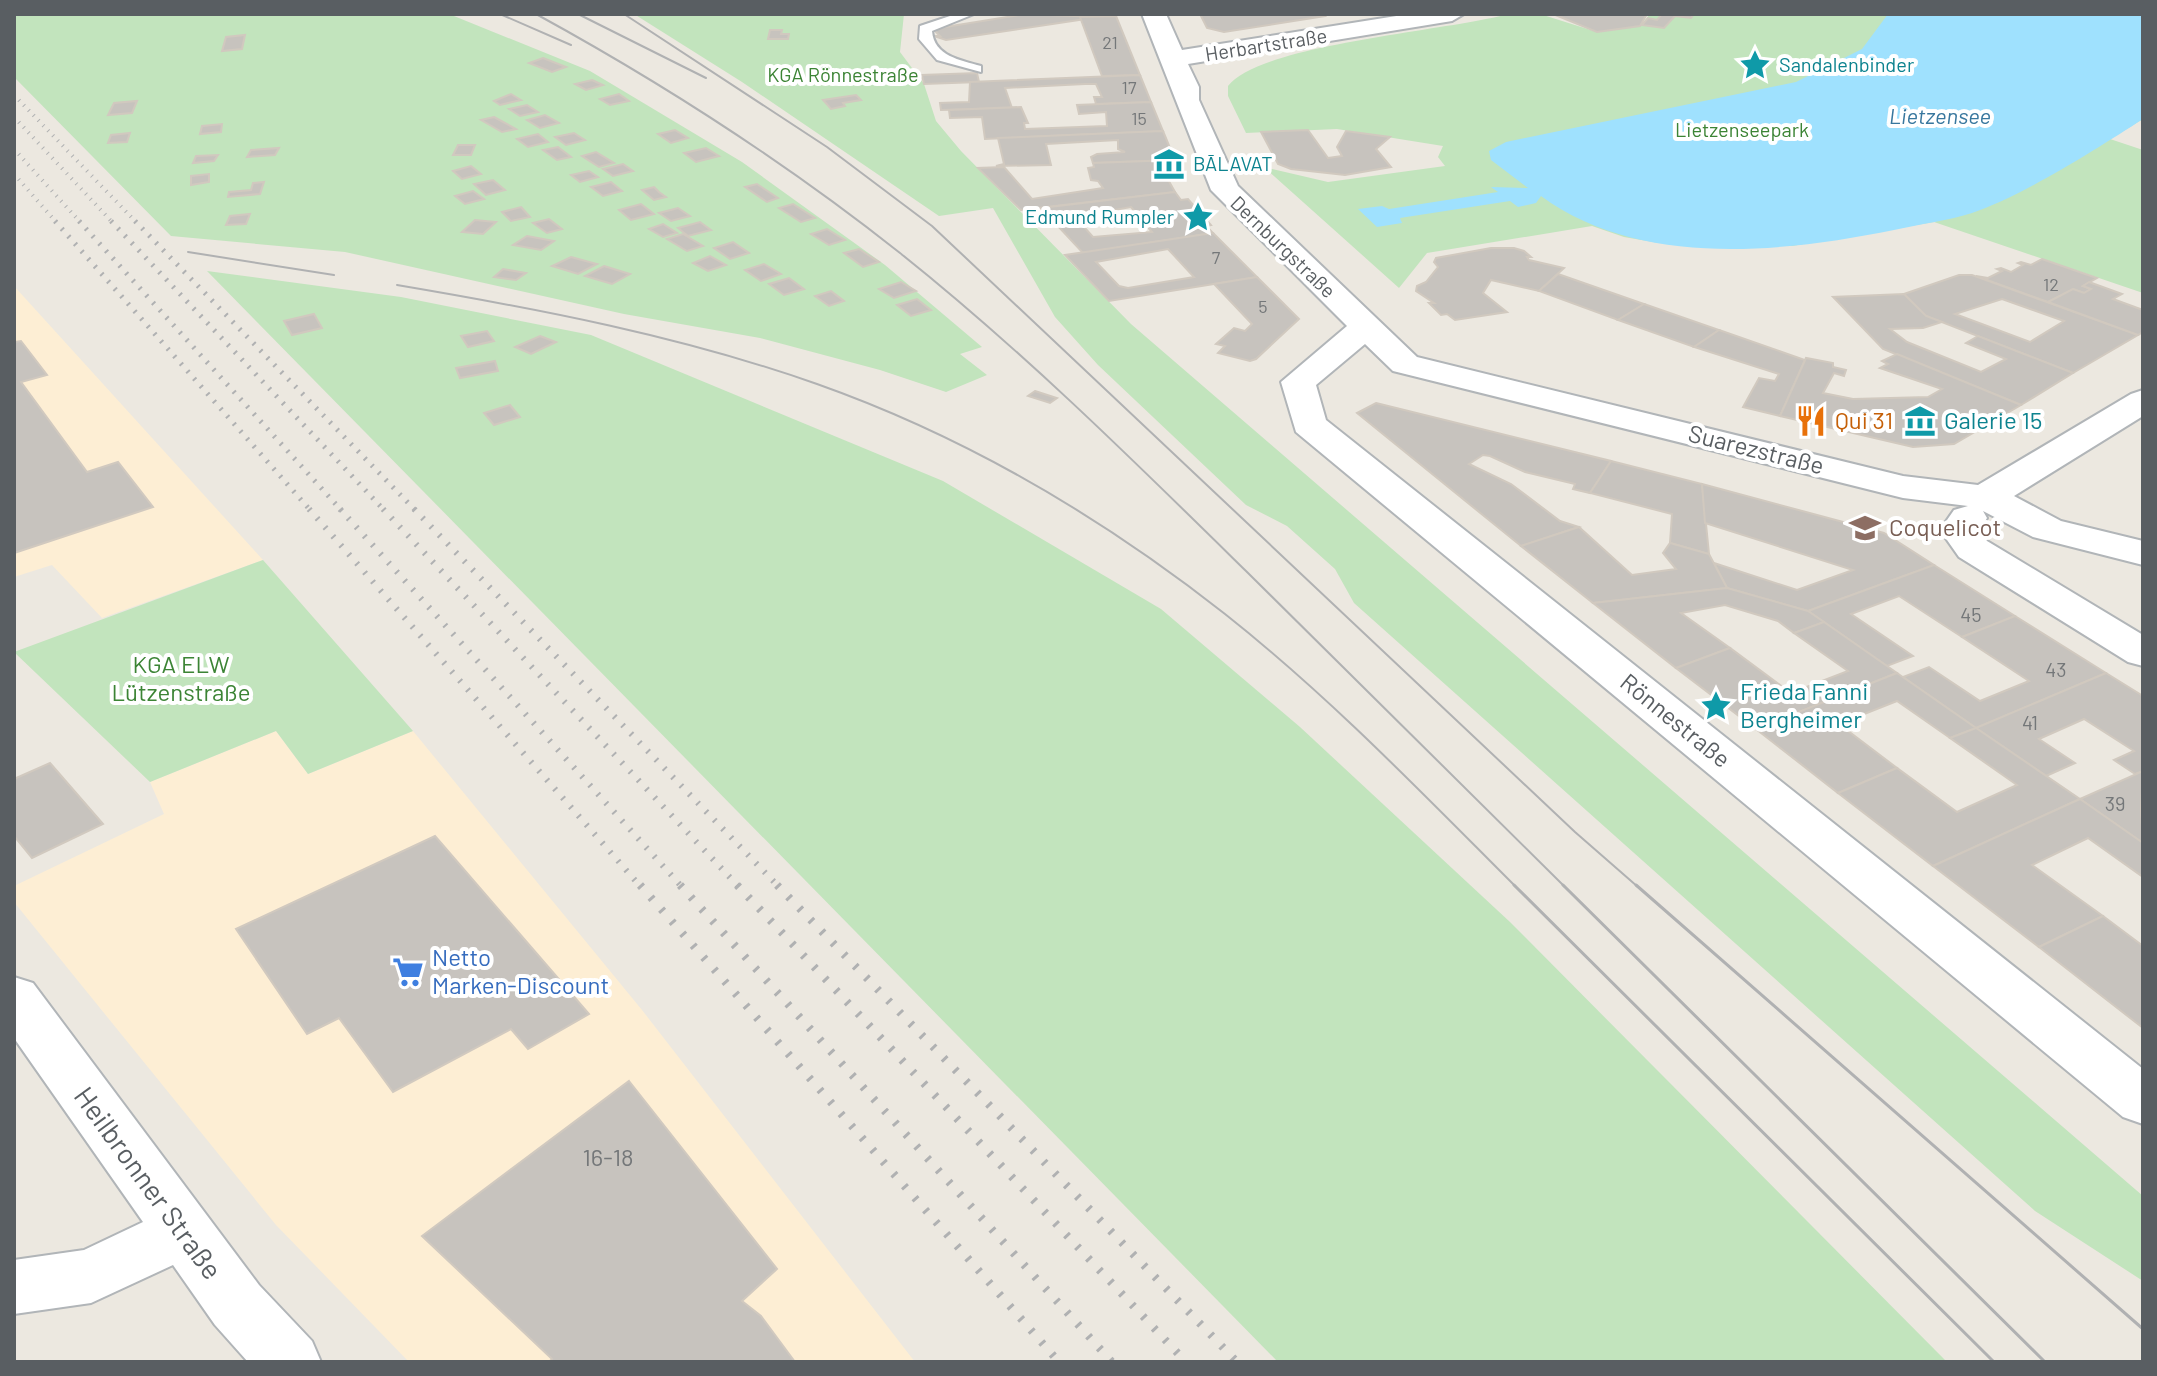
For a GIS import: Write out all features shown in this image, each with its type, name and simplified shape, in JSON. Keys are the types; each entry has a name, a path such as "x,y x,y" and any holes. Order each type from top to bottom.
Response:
{"street":[{"name":"Dernburgstraße","path":"1154,14 1186,87 1186,100 1225,190 1370,331"},
{"name":"Herbartstraße","path":"1174,59 1452,14"},
{"name":"Suarezstraße","path":"1370,331 1405,364 1919,490 1948,490 1976,508 2006,506 2047,529 2143,553"},
{"name":"Rönnestraße","path":"1370,331 1298,382 1309,424 2143,1101"},
{"path":"2143,401 1976,508 1960,530 1973,549 2143,653"},
{"name":"Heilbronner Straße","path":"14,997 182,1232 237,1305 289,1362"},
{"path":"14,1287 91,1276 182,1232"}],"lane":[{"path":"968,14 925,29 925,38 937,56 976,69"}],"shaded area":[{"path":"14,286 263,560 102,618 52,565 14,577"},
{"path":"276,731 308,774 413,731 642,1010 915,1362 409,1362 276,1225 14,902 14,886 164,814 150,782"}],"green space":[{"path":"14,14 449,14 590,71 742,162 885,265 982,347 960,354 987,375 946,392 880,370 760,338 624,314 345,252 171,236 14,77"},
{"name":"KGA Rönnestraße","path":"634,14 904,14 900,52 924,84 936,121 961,151 1131,324 2143,1196 2143,1281 2035,1211 1354,603 1335,569 1287,526 1246,505 1098,365 1055,317 993,208 939,216 742,82"},
{"name":"Lietzenseepark","path":"1508,14 1540,14 1597,32 1640,26 1650,14 2143,14 2143,119 2110,139 2143,150 2143,293 1934,222 1792,246 1659,243 1624,237 1592,226 1427,253 1399,288 1264,167 1328,182 1445,166 1438,157 1443,146 1337,129 1246,133 1228,96 1228,86 1247,72 1277,59 1315,49"},
{"path":"207,271 401,297 591,335 943,481 1161,609 1300,727 1510,922 1947,1362 1278,1362"},
{"name":"KGA ELW Lützenstraße","path":"263,560 413,731 308,774 276,731 150,782 14,652"}],"water":[{"name":"Lietzensee","path":"1888,14 2143,14 2143,119 2036,184 1992,206 1943,220 1805,245 1712,249 1666,244 1621,235 1580,219 1541,196 1536,203 1518,207 1510,201 1400,218 1402,223 1377,227 1358,209 1382,206 1389,209 1498,192 1491,187 1528,188 1491,160 1489,151 1506,142 1796,82 1862,49"}],"building":[{"path":"1025,14 1099,17 946,40 934,36 940,36 933,29"},
{"path":"1200,14 1325,16 1224,32 1207,28"},
{"path":"1553,14 1647,14 1640,26 1597,32"},
{"path":"1662,14 1694,14 1691,18 1675,16 1664,28 1642,25 1648,18 1657,20"},
{"path":"1116,16 1140,75 1102,76 1080,17"},
{"path":"770,30 782,30 781,34 789,34 788,39 768,39"},
{"path":"245,35 242,49 222,51 226,37"},
{"path":"543,58 566,67 552,72 529,63"},
{"path":"832,73 839,80 820,83 813,77"},
{"path":"977,73 979,82 924,84 922,75"},
{"path":"1140,75 1151,102 1096,104 1094,97 1102,97 1096,84 1085,84 1005,88 1012,108 941,110 940,103 969,102 970,82"},
{"path":"592,80 603,85 586,90 575,84"},
{"path":"511,94 521,100 500,105 494,101"},
{"path":"619,94 629,101 610,105 600,99"},
{"path":"856,95 861,100 831,109 823,100"},
{"path":"137,101 132,113 108,115 114,103"},
{"path":"1151,102 1163,131 985,139 982,117 950,118 949,110 1021,107 1028,123 1024,123 1025,129 1107,126 1106,112 1079,114 1077,105"},
{"path":"527,105 538,112 520,116 509,109"},
{"path":"545,115 559,123 540,128 527,120"},
{"path":"494,117 516,129 502,132 481,120"},
{"path":"222,124 221,132 200,134 202,126"},
{"path":"675,130 688,138 671,143 658,134"},
{"path":"1308,130 1328,158 1342,156 1337,147 1346,131 1390,137 1376,149 1391,167 1345,175 1291,169 1278,164 1261,132"},
{"path":"1163,131 1175,160 1093,163 1091,157 1097,154 1125,152 1118,149 1118,140 1046,144 1051,165 996,166 1004,164 998,138"},
{"path":"130,133 127,142 108,143 111,135"},
{"path":"574,133 585,140 566,145 555,137"},
{"path":"538,134 548,142 528,147 517,139"},
{"path":"458,145 475,145 471,155 453,155"},
{"path":"558,147 571,157 557,160 543,150"},
{"path":"279,148 275,155 247,157 251,150"},
{"path":"706,148 719,156 696,162 684,153"},
{"path":"596,152 614,163 599,167 582,156"},
{"path":"218,155 214,161 193,163 196,156"},
{"path":"1175,160 1178,168 1162,169 1175,192 1021,210 978,168 1004,167 1032,199 1103,188 1098,181 1091,180 1088,168 1094,167 1093,163"},
{"path":"623,164 633,171 613,176 603,169"},
{"path":"471,166 481,174 462,179 453,171"},
{"path":"589,171 598,177 580,182 571,175"},
{"path":"209,174 209,182 191,185 191,176"},
{"path":"493,180 505,190 486,195 474,184"},
{"path":"264,182 260,194 228,197 229,192 251,190 253,183"},
{"path":"611,182 622,191 603,196 591,187"},
{"path":"757,184 778,198 767,202 745,187"},
{"path":"654,187 666,197 654,200 642,190"},
{"path":"473,191 484,199 465,204 455,196"},
{"path":"1175,192 1181,200 1188,199 1211,225 1206,226 1213,233 1083,253 1041,208","holes":["1131,207 1152,232 1093,237 1075,217"]},
{"path":"641,204 654,214 631,220 619,210"},
{"path":"793,204 815,218 801,222 779,208"},
{"path":"521,207 530,217 511,221 502,212"},
{"path":"678,208 690,216 671,221 659,213"},
{"path":"250,214 246,224 226,225 230,216"},
{"path":"549,219 562,229 547,233 533,223"},
{"path":"475,220 496,222 483,234 462,232"},
{"path":"700,222 711,230 688,236 678,228"},
{"path":"663,224 677,233 663,237 649,229"},
{"path":"827,229 845,240 829,245 811,234"},
{"path":"1213,233 1257,277 1109,301 1065,255","holes":["1168,249 1194,277 1128,288 1119,286 1096,262"]},
{"path":"683,234 703,246 687,251 667,239"},
{"path":"527,236 554,241 541,250 513,245"},
{"path":"733,242 749,253 730,259 714,248"},
{"path":"1491,248 1514,248 1524,251 1531,257 1527,257 1529,260 1564,268 1539,291 1491,280 1483,293 1507,312 1455,320 1447,314 1441,315 1429,303 1434,303 1416,291 1417,286 1426,282 1438,267 1434,262 1436,258"},
{"path":"859,249 879,262 863,267 844,253"},
{"path":"710,256 726,265 708,271 693,263"},
{"path":"571,257 597,264 578,274 552,266"},
{"path":"2042,259 2097,278 2083,286 2091,289 2084,293 2073,289 2048,302 1976,276 1988,278 2002,271 1997,269 2011,272 2023,265 2018,263 2031,265"},
{"path":"764,264 781,274 761,281 745,270"},
{"path":"604,266 630,274 612,284 585,276"},
{"path":"503,269 526,273 516,280 494,277"},
{"path":"1558,274 1644,304 1618,320 1539,291"},
{"path":"1959,275 1972,275 2138,335 2073,373 1926,316 1904,294","holes":["2002,299 2064,321 2030,342 1955,314"]},
{"path":"1257,277 1299,319 1256,359 1250,361 1218,353 1225,346 1216,344 1234,328 1245,331 1252,324 1214,284"},
{"path":"789,278 804,289 784,295 769,284"},
{"path":"901,282 916,291 894,298 879,289"},
{"path":"2089,282 2122,294 2113,299 2143,310 2143,332 2138,335 2048,302 2073,289 2084,293 2091,289 2083,286"},
{"path":"831,291 844,301 829,306 815,296"},
{"path":"1904,294 1926,316 1942,322 1923,328 1890,329 1907,342 1981,372 2006,359 1966,343 1978,336 2073,373 2021,405 1883,349 1833,297"},
{"path":"917,299 931,310 911,316 897,305"},
{"path":"1644,304 1719,330 1694,347 1618,320"},
{"path":"314,314 322,328 292,335 284,321"},
{"path":"1719,330 1805,360 1780,416 1743,407 1759,378 1775,381 1779,374 1694,347"},
{"path":"487,331 494,341 468,347 461,336"},
{"path":"540,336 556,342 531,354 515,347"},
{"path":"21,341 47,375 21,382 87,472 118,462 153,507 14,553 14,342"},
{"path":"1897,354 2021,405 1954,444 1913,447 1780,416 1806,358 1833,363 1833,367 1846,370 1844,376 1834,373 1823,393 1853,399 1928,397 1942,389 1880,368 1888,364 1882,361"},
{"path":"495,361 498,371 460,378 456,368"},
{"path":"1035,391 1057,398 1050,403 1028,396"},
{"path":"1376,403 1611,461 1590,493 1573,489 1575,484 1525,472 1490,456 1483,455 1469,464 1511,484 1560,521 1579,527 1521,546 1357,413"},
{"path":"510,405 520,417 494,425 484,413"},
{"path":"1611,461 1702,484 1709,554 1670,543 1672,514 1590,493"},
{"path":"1702,484 1884,533 1934,565 1808,611 1727,588 1714,563 1797,590 1853,570 1705,523"},
{"path":"1579,527 1632,575 1676,569 1663,553 1670,543 1709,554 1727,588 1593,603 1521,546"},
{"path":"1934,565 2015,616 1962,637 1899,596 1851,614 1913,656 1887,666 1808,611"},
{"path":"1727,588 1808,611 1824,622 1794,633 1778,621 1725,605 1681,613 1730,648 1676,668 1593,603"},
{"path":"2015,616 2106,673 1976,728 1903,677 1929,667 1980,701 2029,681 1962,637"},
{"path":"1824,622 1897,673 1756,729 1676,668 1730,648 1791,693 1848,671 1794,633"},
{"path":"1897,673 1976,728 1950,738 1897,701 1839,724 1897,768 1838,793 1756,729"},
{"path":"2106,673 2143,696 2143,771 2135,774 2114,760 2134,751 2084,719 2039,739 2075,763 2046,776 1976,728"},
{"path":"1976,728 2080,799 1933,866 1838,793 1897,768 1957,812 2017,785 1950,738"},
{"path":"50,763 103,824 32,858 14,836 14,779"},
{"path":"2143,771 2141,810 2143,843 2080,799"},
{"path":"2080,799 2143,843 2143,877 2088,838 2032,865 2103,916 2039,947 1933,866"},
{"name":"Netto Marken-Discount","path":"435,836 589,1014 528,1049 511,1029 393,1092 339,1018 307,1034 236,929"},
{"path":"2103,916 2143,946 2143,1028 2039,947"},
{"path":"629,1081 777,1269 742,1301 761,1316 795,1362 549,1362 552,1359 422,1236"}],"tram line":[{"path":"500,14 571,45"},
{"path":"536,14 677,96 768,156 857,219 946,290 1120,448 1565,887"},
{"path":"578,14 706,78"},
{"path":"624,14 827,147 932,226 1575,832 1638,887"},
{"path":"188,252 334,275"},
{"path":"397,285 556,314 662,338 766,367 872,405 979,454 1081,513 1225,614 1302,678 1514,885"},
{"path":"1514,885 1994,1362"},
{"path":"1563,885 2045,1362"},
{"path":"1636,885 2143,1329"}],"railway":[{"path":"14,95 137,223"},
{"path":"14,117 113,223"},
{"path":"14,149 81,223"},
{"path":"14,174 57,223"},
{"path":"55,221 311,511"},
{"path":"79,221 342,511"},
{"path":"111,221 385,511"},
{"path":"135,221 416,511"},
{"path":"309,509 641,887"},
{"path":"340,509 682,887"},
{"path":"383,509 739,887"},
{"path":"414,509 779,887"},
{"path":"640,885 1059,1362"},
{"path":"680,885 1112,1362"},
{"path":"737,885 1186,1362"},
{"path":"777,885 1237,1362"}],"place":[{"name":"Sandalenbinder","path":"1755,65"},
{"name":"BĀLAVAT","path":"1169,164"},
{"name":"Edmund Rumpler","path":"1198,217"},
{"name":"Qui 31","path":"1811,421"},
{"name":"Galerie 15","path":"1920,421"},
{"name":"Coquelicot","path":"1865,528"},
{"name":"Frieda Fanni Bergheimer","path":"1716,706"},
{"name":"Netto Marken-Discount","path":"408,972"}]}
